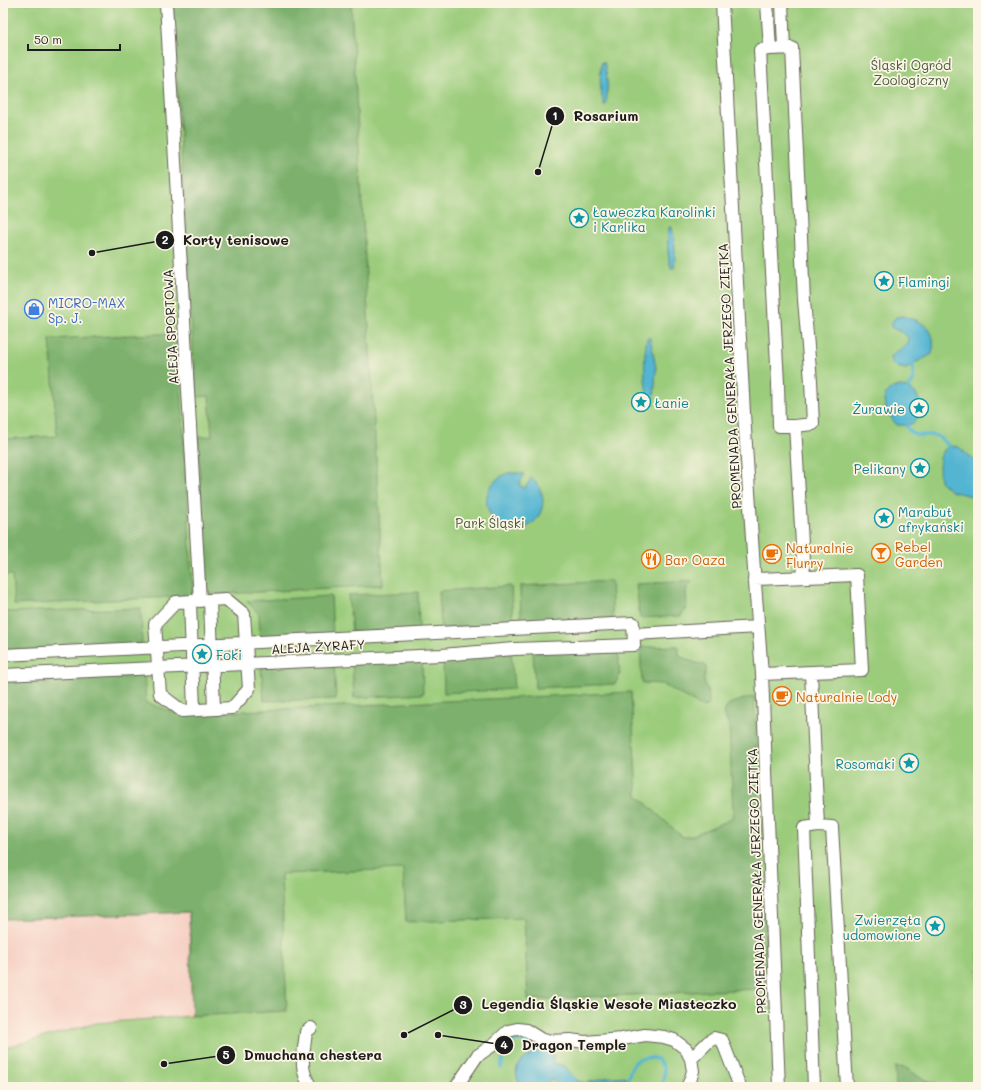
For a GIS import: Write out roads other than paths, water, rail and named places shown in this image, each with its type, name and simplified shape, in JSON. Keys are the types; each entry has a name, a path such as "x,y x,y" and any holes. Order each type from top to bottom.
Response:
{"street":[{"name":"ALEJA SPORTOWA","path":"166,3 200,601"},
{"name":"PROMENADA GENERAŁA JERZEGO ZIĘTKA","path":"722,3 754,579 762,674 779,1087"},
{"path":"767,3 770,49"},
{"path":"782,3 784,48"},
{"path":"792,48 804,300 813,417 813,424 795,426 779,426 760,50 770,49 792,48"},
{"path":"795,426 804,577"},
{"path":"754,579 856,575 862,670 762,674"},
{"path":"226,599 244,614 246,642 249,689 232,708 182,711 160,694 155,624 176,602 226,599"},
{"path":"200,601 212,644 214,709"},
{"path":"194,710 191,645 200,601"},
{"path":"634,634 758,627"},
{"name":"ALEJA ŻYRAFY","path":"3,656 246,642 634,634"},
{"name":"ALEJA ŻYRAFY","path":"3,675 212,664 435,655 514,649 634,634"},
{"path":"811,673 818,826"},
{"path":"814,1087 804,828 818,826 832,827 847,1087"},
{"path":"311,1028 306,1032 303,1066 304,1074 311,1087"},
{"path":"456,1087 477,1056 508,1031 517,1029 526,1030 542,1040 548,1041 570,1040 586,1042 622,1039 645,1035 664,1037 674,1040 686,1049 691,1059 693,1071 687,1087"},
{"path":"691,1059 714,1038 722,1040 740,1087"}],"water":[{"path":"602,62 604,62 607,78 606,105 604,105 601,89 600,73"},
{"path":"669,227 672,227 674,237 674,268 671,268 668,253"},
{"path":"903,316 923,324 928,328 933,338 932,354 912,364 906,369 896,366 890,359 909,341 903,333 891,327 891,323 896,317"},
{"path":"647,338 650,338 656,368 654,404 649,404 645,380"},
{"path":"900,386 913,392 917,396 920,404 918,417 909,425 897,425 888,414 884,402 887,392"},
{"path":"949,446 959,447 975,462 978,470 978,492 971,496 951,491 940,481 939,466 942,453"},
{"path":"508,473 524,474 519,485 525,488 531,478 537,484 543,499 542,508 538,518 530,525 517,530 506,528 496,523 490,514 487,503 488,492 495,481"},
{"path":"532,1043 550,1049 553,1047 553,1063 565,1066 574,1077 582,1082 586,1083 607,1077 624,1076 635,1087 558,1087 552,1080 543,1083 542,1087 522,1087 516,1074 517,1069 522,1061 537,1051"}],"waterway":[{"path":"908,388 913,381 913,363"},
{"path":"906,426 914,434 935,435 949,446"},
{"path":"501,1068 505,1047 513,1041 521,1040 528,1044 535,1058"},
{"path":"626,1087 631,1068 638,1060 643,1058 657,1059 662,1065 664,1076 660,1087"},
{"path":"545,1077 550,1087"}],"place":[{"name":"Rosarium","path":"538,172"},
{"name":"Ławeczka Karolinki i Karlika","path":"579,218"},
{"name":"Korty tenisowe","path":"92,253"},
{"name":"Flamingi","path":"884,281"},
{"name":"MICRO-MAX Sp. J.","path":"34,309"},
{"name":"Łanie","path":"641,402"},
{"name":"Żurawie","path":"919,408"},
{"name":"Pelikany","path":"920,468"},
{"name":"Marabut afrykański","path":"884,518"},
{"name":"Rebel Garden","path":"881,553"},
{"name":"Naturalnie Flurry","path":"772,554"},
{"name":"Bar Oaza","path":"651,559"},
{"name":"Foki","path":"202,654"},
{"name":"Naturalnie Lody","path":"782,696"},
{"name":"Rosomaki","path":"909,763"},
{"name":"Zwierzęta udomowione","path":"935,926"},
{"name":"Legendia Śląskie Wesołe Miasteczko","path":"404,1035"},
{"name":"Dragon Temple","path":"438,1035"},
{"name":"Dmuchana chestera","path":"164,1064"}],"park label":[{"name":"Śląski Ogród Zoologiczny","path":"911,72"},
{"name":"Park Śląski","path":"490,522"}]}
